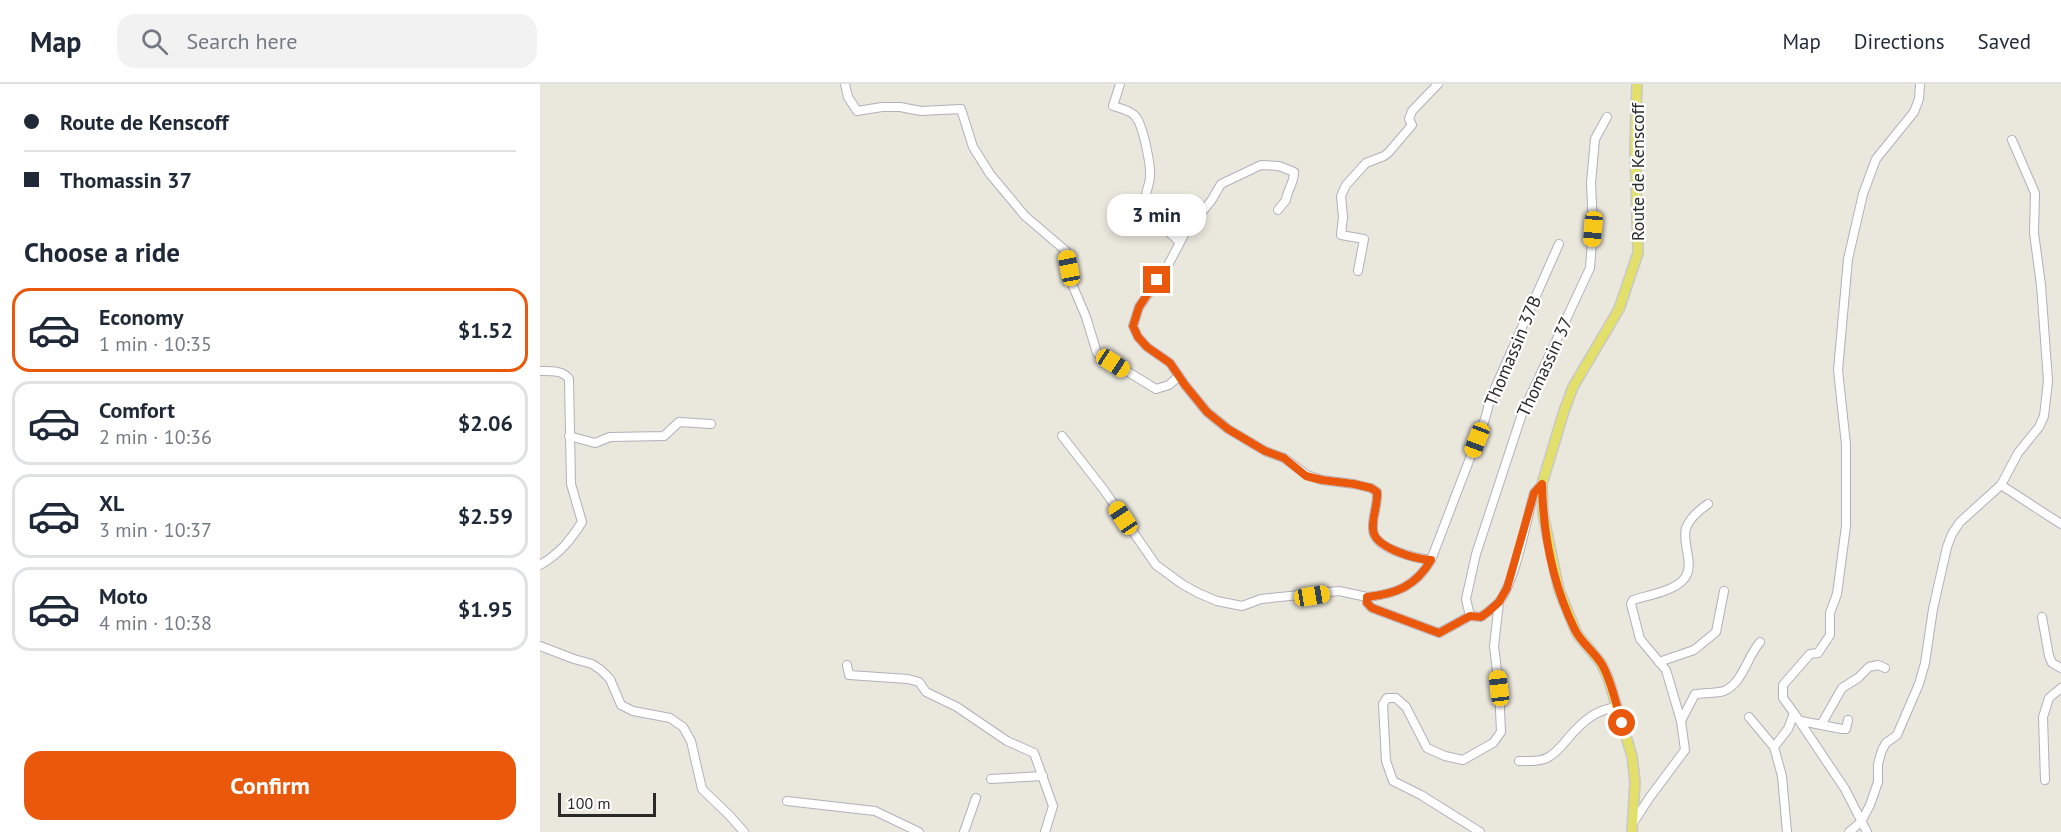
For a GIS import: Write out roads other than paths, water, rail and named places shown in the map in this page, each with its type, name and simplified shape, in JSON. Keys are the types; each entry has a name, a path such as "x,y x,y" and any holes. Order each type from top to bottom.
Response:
{"main road":[{"name":"Route de Kenscoff","path":"1632,828 1635,782 1632,756 1608,678 1601,663 1577,634 1558,590 1543,514 1542,484 1572,387 1619,309 1638,253 1635,148 1638,84"}],"street":[{"path":"845,84 848,98 857,111 882,107 900,107 921,111 961,109 974,147 990,174 1025,216 1066,251 1072,284 1086,317 1097,353 1156,389 1168,385 1179,376"},
{"path":"1120,84 1113,106 1132,113 1137,118 1148,154 1150,180 1145,195 1147,210 1152,218 1173,234 1179,242"},
{"path":"1358,272 1364,239 1341,235 1343,218 1341,196 1346,184 1366,163 1389,152 1412,125 1409,119 1412,111 1438,84"},
{"path":"1867,832 1845,789 1801,721 1783,698 1783,685 1810,654 1818,653 1830,635 1830,613 1837,594 1846,526 1846,444 1838,370 1850,246 1863,194 1876,159 1914,112 1919,99 1920,84"},
{"name":"Thomassin 37","path":"1470,616 1466,599 1476,554 1522,414 1590,268 1593,229 1591,183 1595,139 1607,117"},
{"path":"1849,832 1862,822 1878,782 1878,764 1882,750 1886,743 1898,735 1919,684 1925,663 1933,609 1952,534 1960,522 2001,485 2018,453 2044,416 2048,381 2041,285 2034,233 2035,193 2012,140"},
{"path":"1062,436 1104,490 1156,565 1198,593 1217,601 1242,606 1260,599 1312,596 1340,591 1367,597 1399,591 1422,575 1431,560 1418,558 1385,546 1372,532 1373,517 1378,501 1377,492 1371,488 1354,484 1306,476 1284,458 1265,451 1228,429 1207,412 1170,363 1142,342 1133,326 1139,307 1166,268 1179,242 1211,201 1221,184 1261,165 1279,166 1294,172 1294,182 1286,200 1278,210"},
{"name":"Thomassin 37B","path":"1431,560 1485,419 1491,397 1559,244"},
{"path":"540,370 561,372 569,379 571,484 582,522 570,542 556,556 540,565"},
{"path":"569,436 595,443 610,437 664,436 679,422 711,424"},
{"path":"1367,597 1367,603 1372,608 1439,633 1470,616 1481,617 1499,602 1507,588 1534,493 1542,484"},
{"path":"2001,485 2061,524"},
{"path":"1632,828 1650,797 1685,750 1681,721 1666,670 1640,639 1631,604 1634,600 1669,589 1683,580 1689,569 1686,529 1698,510 1708,504"},
{"path":"1659,662 1694,650 1716,632 1724,591"},
{"path":"1480,832 1421,795 1393,781 1386,761 1383,704 1387,698 1396,698 1406,707 1427,748 1445,756 1463,760 1493,743 1501,732 1494,646 1499,602"},
{"path":"2042,617 2049,656 2052,663 2061,668"},
{"path":"1681,721 1695,694 1710,691 1722,692 1734,685 1760,642"},
{"path":"540,646 592,664 601,670 610,679 621,705 633,711 670,718 683,727 691,741 702,789 744,832"},
{"path":"847,665 849,675 908,679 919,682 926,692 957,707 1007,741 1034,753 1053,806 1045,832"},
{"path":"1821,725 1842,688 1858,678 1869,667 1878,665 1885,668"},
{"path":"2045,780 2043,717 2049,698 2061,688"},
{"path":"1519,761 1542,760 1549,757 1593,714 1602,709 1617,707"},
{"path":"1774,747 1788,729 1794,713"},
{"path":"1749,717 1774,747 1782,776 1787,832"},
{"path":"1801,721 1846,729 1848,720"},
{"path":"991,779 1043,776"},
{"path":"964,832 976,798"},
{"path":"787,801 875,811 919,832"}]}
